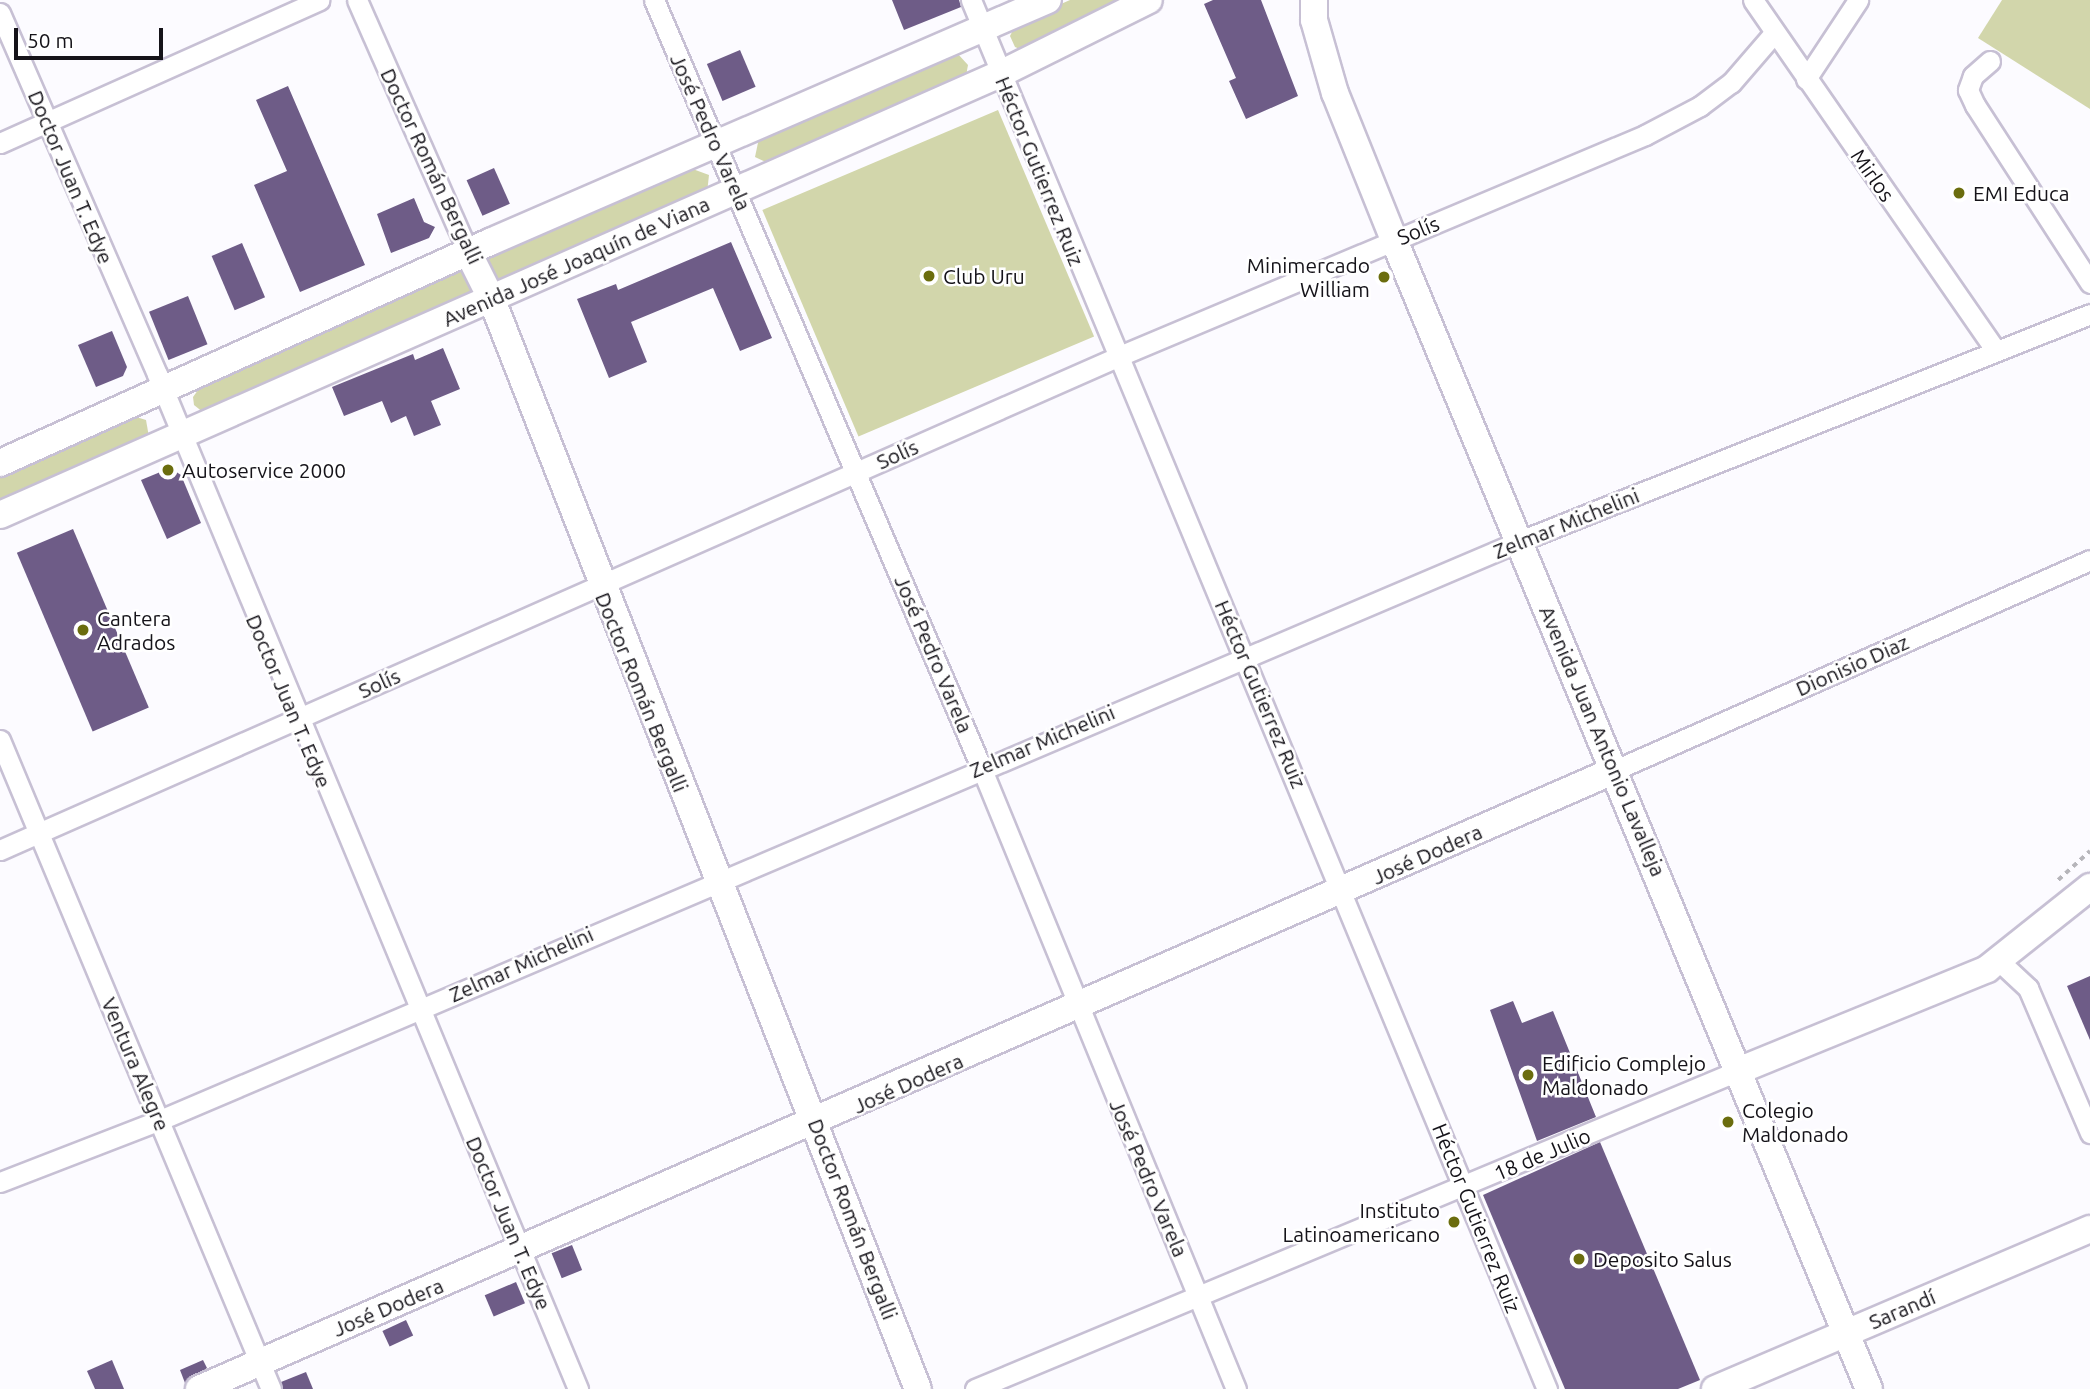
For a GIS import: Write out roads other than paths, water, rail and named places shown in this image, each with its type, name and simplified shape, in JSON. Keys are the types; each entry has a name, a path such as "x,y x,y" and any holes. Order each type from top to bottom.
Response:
{"street":[{"path":"0,143 320,0"},
{"name":"Doctor Román Bergalli","path":"356,0 492,300 600,587 816,1123 918,1389"},
{"name":"José Pedro Varela","path":"653,0 857,471 1236,1389"},
{"name":"Héctor Gutierrez Ruiz","path":"971,0 1117,357 1344,892 1547,1389"},
{"path":"0,463 163,392 468,252 1048,0"},
{"name":"Avenida José Joaquín de Viana","path":"0,515 1000,74 1150,0"},
{"name":"Avenida Juan Antonio Lavalleja","path":"1293,0 1335,93 1740,1070 1869,1389"},
{"name":"Avenida Juan Antonio Lavalleja","path":"1314,0 1314,20 1335,93"},
{"name":"Mirlos","path":"1753,0 1994,348"},
{"path":"1806,79 1858,0"},
{"name":"Doctor Juan T. Edye","path":"0,13 163,392 296,720 578,1389"},
{"name":"Solís","path":"0,850 1117,357 1700,106 1731,83 1776,33"},
{"path":"1990,61 1973,76 1972,97 2090,283"},
{"name":"Zelmar Michelini","path":"0,1182 160,1120 716,879 1520,541 1994,348 2090,314"},
{"name":"Dionisio Diaz","path":"1615,770 2090,560"},
{"name":"Ventura Alegre","path":"0,740 271,1389"},
{"name":"José Dodera","path":"199,1389 816,1123 1615,770"},
{"name":"18 de Julio","path":"975,1389 1999,961 2090,887"},
{"path":"1999,961 2028,988 2090,1133"},
{"name":"Sarandí","path":"1715,1389 2090,1229"}],"place":[{"name":"EMI Educa","path":"1959,193"},
{"name":"Club Uru","path":"929,276"},
{"name":"Minimercado William","path":"1384,277"},
{"name":"Autoservice 2000","path":"168,470"},
{"name":"Cantera Adrados","path":"83,630"},
{"name":"Edificio Complejo Maldonado","path":"1528,1075"},
{"name":"Colegio Maldonado","path":"1728,1122"},
{"name":"Instituto Latinoamericano","path":"1454,1222"},
{"name":"Deposito Salus","path":"1579,1259"}]}
